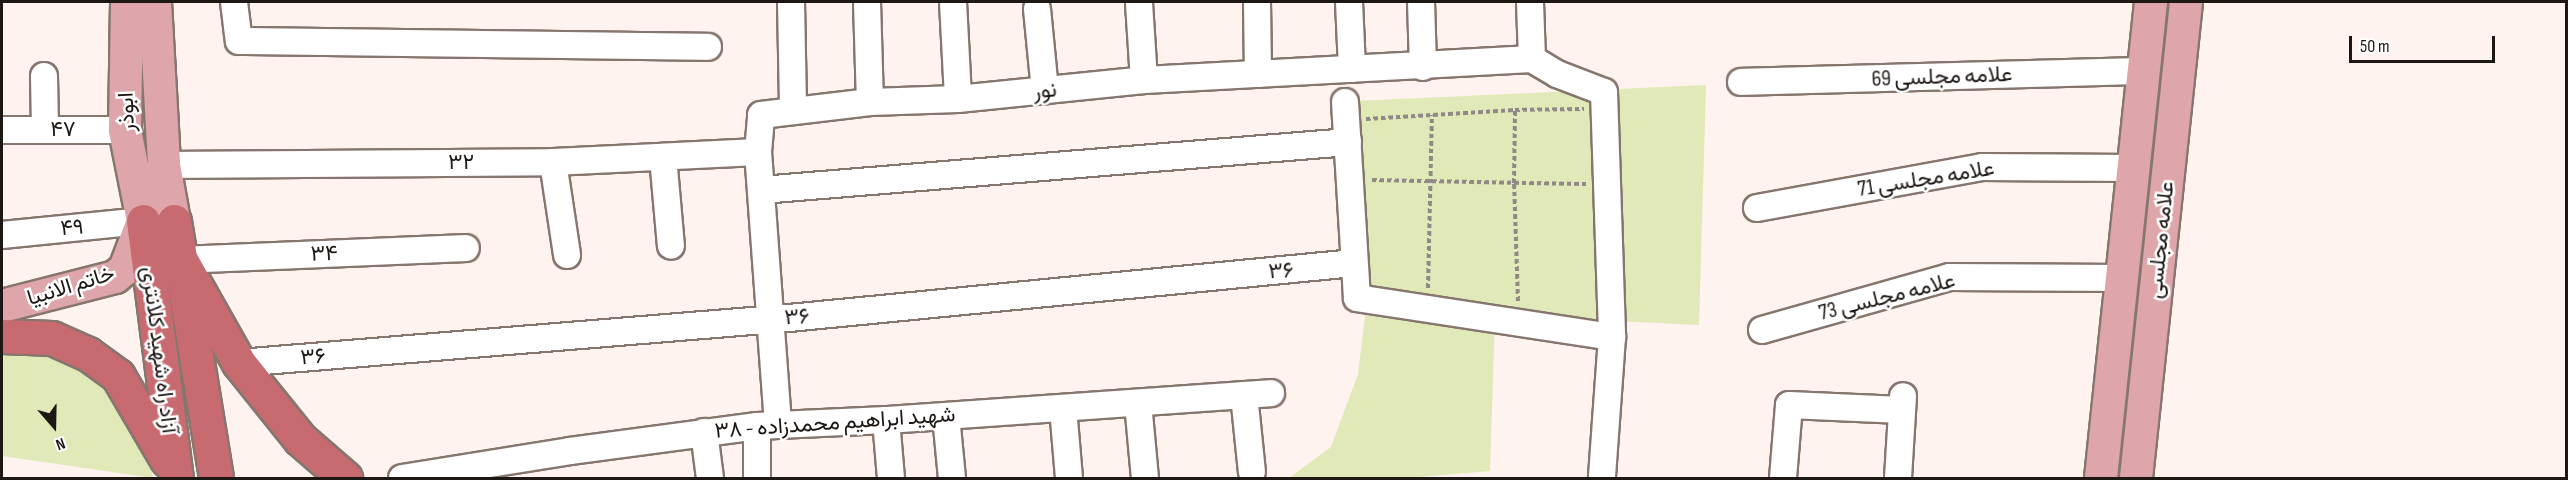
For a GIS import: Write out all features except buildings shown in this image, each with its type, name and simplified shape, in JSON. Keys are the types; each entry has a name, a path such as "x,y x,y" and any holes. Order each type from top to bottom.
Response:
{"highway":[{"path":"158,221 239,363 300,439 345,478"},
{"name":"آزاد راه شهید کلانتری","path":"158,221 176,478"},
{"path":"182,260 216,478"},
{"path":"2,336 52,338 88,354 118,376 152,430 176,478"}],"main road":[{"name":"ابوذر","path":"127,2 125,130 158,221"},
{"name":"ابوذر","path":"155,2 164,165 158,221"},
{"name":"علامه مجلسی","path":"2101,478 2151,2"},
{"name":"علامه مجلسی","path":"2136,478 2186,2"},
{"name":"خاتم الانبیا","path":"2,306 115,277 125,269 158,221"}],"street":[{"path":"234,2 239,41 708,47"},
{"path":"791,2 793,111"},
{"path":"867,2 870,102"},
{"path":"953,2 958,99"},
{"path":"1257,2 1258,74"},
{"path":"1349,2 1352,69"},
{"path":"1421,2 1423,67"},
{"path":"1530,2 1532,59 1557,74 1604,92 1612,337 1602,478"},
{"path":"1139,3 1144,80"},
{"path":"1037,9 1045,91"},
{"name":"نور","path":"757,478 768,425 770,319 758,153 761,116 870,102 958,99 1144,80 1423,67 1532,59"},
{"name":"علامه مجلسی 69","path":"1741,82 2144,71"},
{"path":"44,76 45,130"},
{"path":"762,190 1346,121 1357,298 1612,337"},
{"name":"۴۷","path":"2,130 125,130"},
{"name":"۳۲","path":"164,165 553,162 758,153"},
{"path":"663,157 671,246"},
{"path":"553,162 567,255"},
{"name":"علامه مجلسی 71","path":"1757,208 1982,168 2133,168"},
{"name":"۴۹","path":"2,235 158,221"},
{"name":"۳۴","path":"182,260 466,248"},
{"name":"۳۶","path":"239,363 770,319 1354,264"},
{"name":"علامه مجلسی 73","path":"1762,330 1949,277 2122,278"},
{"name":"شهید ابراهیم محمدزاده - ۳۸","path":"402,478 704,432 768,425 886,420 1271,393"},
{"path":"1244,395 1252,472"},
{"path":"1138,403 1145,478"},
{"path":"1783,478 1789,405 1902,403 1898,478"},
{"path":"1063,408 1069,478"},
{"path":"946,416 952,478"},
{"path":"886,420 891,478"},
{"path":"704,432 710,478"}],"path":[{"path":"1346,121 1515,110 1606,108"},
{"path":"1515,110 1514,183 1519,323"},
{"path":"1427,309 1432,115"},
{"path":"1350,180 1608,185"}],"green space":[{"path":"1706,85 1699,325 1495,315 1490,471 1407,478 1289,478 1331,447 1358,374 1366,308 1355,101"},
{"path":"2,350 50,354 83,370 115,391 147,448 153,478 2,456"}]}
